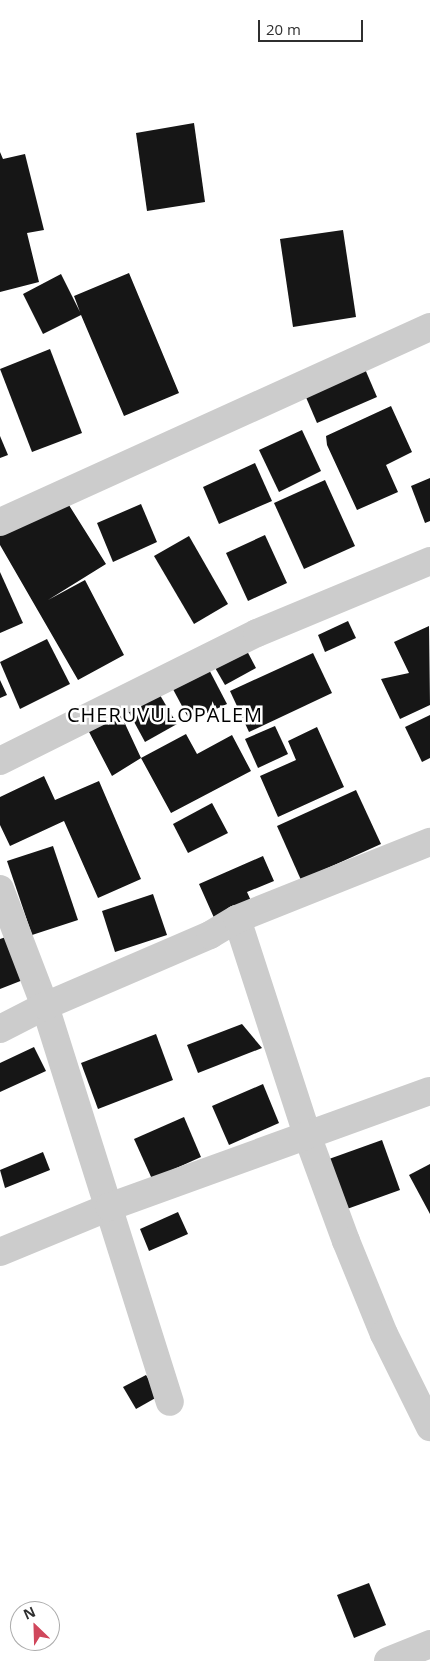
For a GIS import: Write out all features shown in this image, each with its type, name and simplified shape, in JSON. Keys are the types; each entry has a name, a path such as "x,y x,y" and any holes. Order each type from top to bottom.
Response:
{"street":[{"path":"0,522 430,327"},
{"path":"0,761 257,633 430,561"},
{"path":"0,1029 44,1006 210,935 237,919 430,842"},
{"path":"0,889 44,1006 110,1207 170,1402"},
{"path":"237,919 307,1135 384,1334 430,1427"},
{"path":"0,1252 110,1207 430,1091"},
{"path":"388,1661 430,1644"}],"building":[{"path":"194,123 205,202 147,211 136,133"},
{"path":"0,152 3,159 25,154 44,230 27,233 39,282 0,292"},
{"path":"343,230 356,317 293,327 280,239"},
{"path":"129,273 179,393 124,416 81,315 43,334 23,294 61,274 80,312 74,296"},
{"path":"50,349 82,433 32,452 0,369"},
{"path":"365,369 377,397 317,423 305,395"},
{"path":"391,406 412,452 386,465 398,492 357,510 327,445 326,436"},
{"path":"302,430 321,471 279,492 259,450"},
{"path":"0,436 8,455 0,458"},
{"path":"255,463 272,501 219,524 203,487"},
{"path":"430,478 430,521 425,523 411,486"},
{"path":"325,480 355,546 304,569 274,503"},
{"path":"62,494 106,564 48,600 85,580 124,655 78,680 0,545 0,532"},
{"path":"141,504 157,542 113,562 97,523"},
{"path":"265,535 287,583 248,601 226,553"},
{"path":"189,536 228,604 194,624 154,556"},
{"path":"0,572 23,623 0,633"},
{"path":"348,621 356,638 325,652 318,635"},
{"path":"429,626 430,705 400,719 381,679 409,673 394,642"},
{"path":"47,639 70,684 20,709 0,662"},
{"path":"246,649 256,668 225,685 214,666"},
{"path":"313,653 332,693 249,732 230,691"},
{"path":"204,660 227,704 190,721 167,678"},
{"path":"0,680 7,695 0,698"},
{"path":"157,690 177,724 145,742 126,707"},
{"path":"120,713 141,758 112,776 88,730"},
{"path":"430,715 430,758 422,762 405,727"},
{"path":"275,726 288,754 258,768 245,739"},
{"path":"317,727 344,787 278,817 260,776 296,760 288,741"},
{"path":"186,734 197,754 232,735 251,771 171,813 141,758"},
{"path":"44,776 55,800 99,781 141,879 98,898 64,821 10,846 0,825 0,797"},
{"path":"356,790 381,844 301,880 277,826"},
{"path":"212,803 228,833 188,853 173,824"},
{"path":"53,846 78,920 32,935 7,861"},
{"path":"263,856 274,881 247,892 252,903 215,920 199,884"},
{"path":"153,894 167,935 115,952 102,911"},
{"path":"6,937 23,980 0,989 0,939"},
{"path":"242,1024 262,1048 198,1073 187,1045"},
{"path":"156,1034 173,1080 98,1109 81,1063"},
{"path":"34,1047 46,1071 0,1092 0,1063"},
{"path":"263,1084 279,1123 229,1145 212,1106"},
{"path":"184,1117 201,1157 152,1179 134,1139"},
{"path":"382,1140 400,1190 347,1209 329,1159"},
{"path":"43,1152 50,1170 5,1188 0,1170"},
{"path":"430,1164 430,1214 409,1175"},
{"path":"178,1212 188,1234 149,1251 140,1229"},
{"path":"146,1375 159,1396 136,1409 123,1387"},
{"path":"369,1583 386,1625 354,1638 337,1595"}],"district":[{"name":"CHERUVULOPALEM","path":"165,714"}]}
